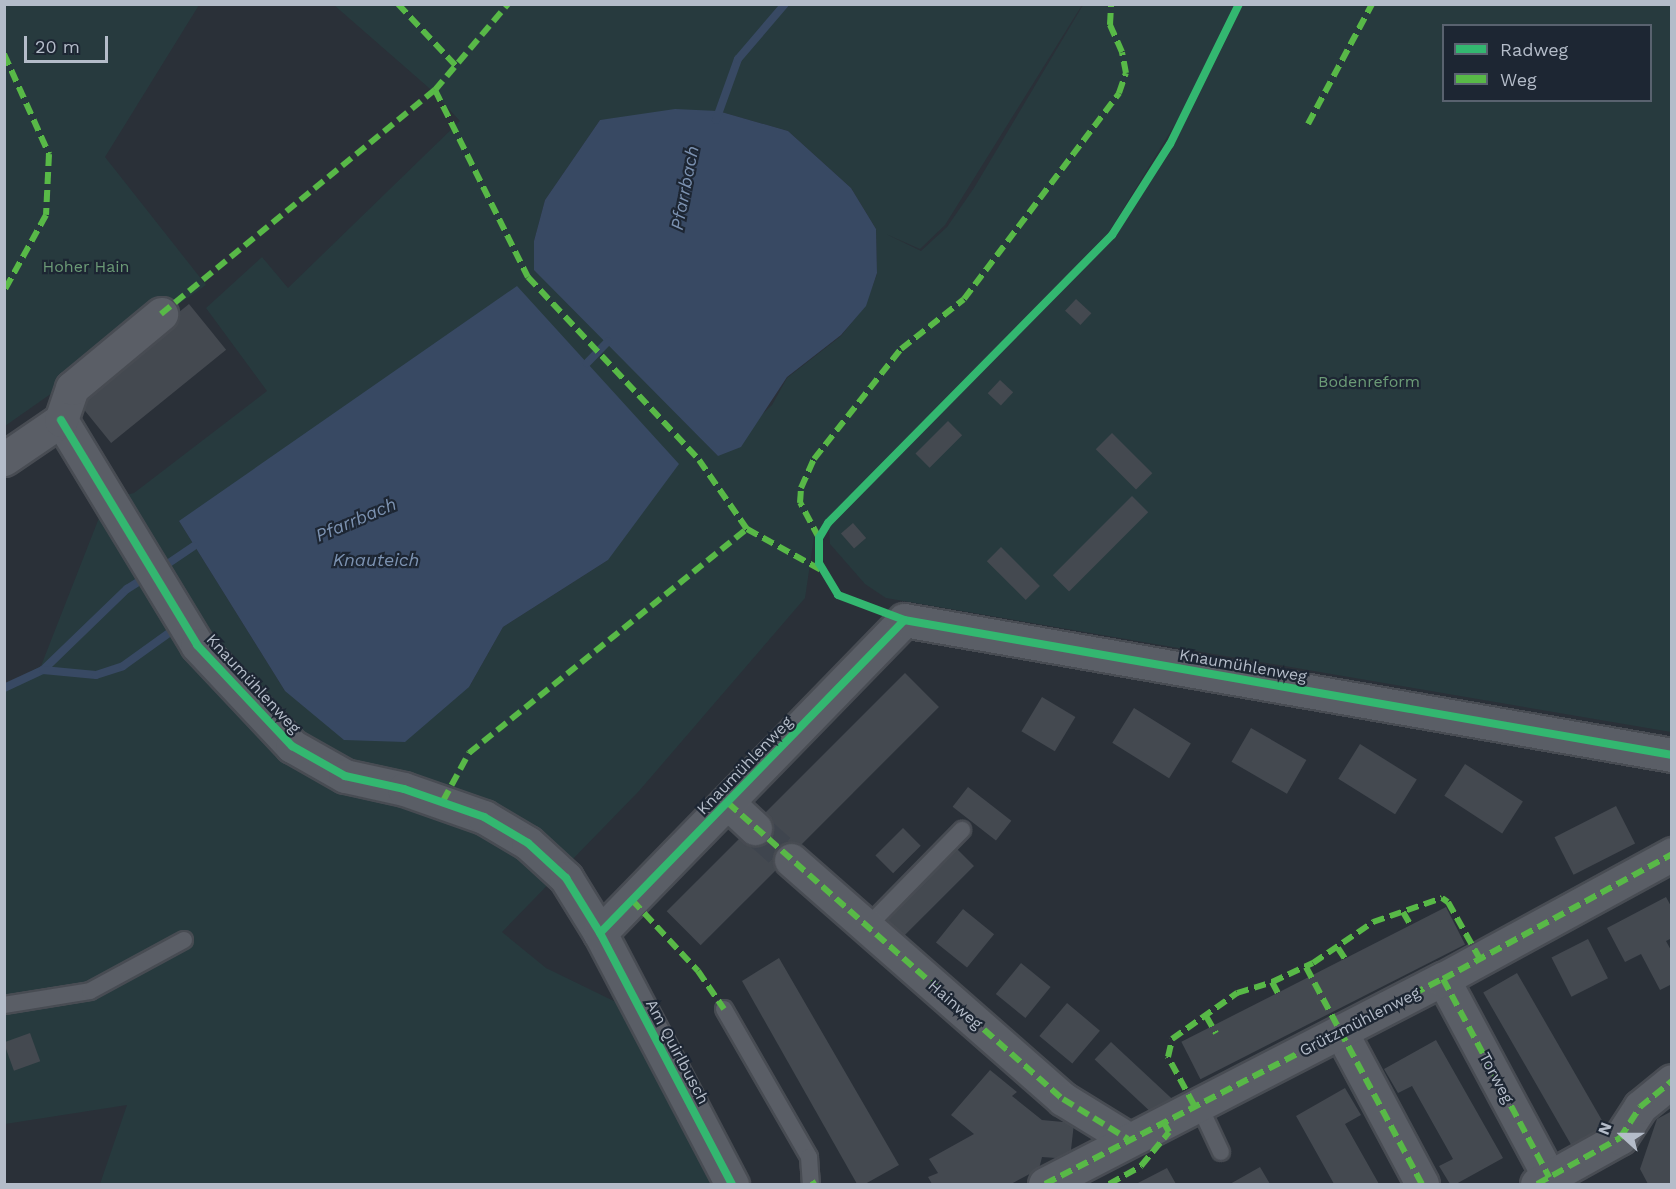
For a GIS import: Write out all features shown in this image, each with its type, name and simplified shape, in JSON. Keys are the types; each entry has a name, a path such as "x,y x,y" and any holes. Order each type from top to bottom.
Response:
{"street":[{"path":"4,459 61,420 72,388 161,315"},
{"name":"Knaumühlenweg","path":"61,420 197,645 292,746 345,776 443,801 484,817 528,843 566,878 600,933 904,620 1671,755"},
{"path":"728,803 755,828"},
{"name":"Grützmühlenweg","path":"1045,1185 1128,1138 1443,980 1671,854"},
{"name":"Hainweg","path":"790,860 1063,1099 1128,1138"},
{"name":"Am Quirlbusch","path":"600,933 732,1185"},
{"name":"Torweg","path":"1443,980 1543,1181"},
{"path":"1341,1032 1422,1185"},
{"path":"1543,1181 1620,1138 1640,1107 1671,1081"}],"lane":[{"path":"867,927 962,830"},
{"path":"4,1005 90,991 184,940"},
{"path":"724,1009 808,1157 812,1185"},
{"path":"1198,1103 1221,1152"}],"green space":[{"name":"Hoher Hain","path":"5,5 199,5 105,157 206,285 5,426"},
{"path":"334,5 1082,5 945,225 920,249 886,234 921,251 947,227 974,188 1083,5 1237,5 1183,111 1109,232 820,528 814,537 805,598 639,791 502,932 546,968 622,1005 716,1184 100,1184 127,1105 5,1124 5,685 41,666 106,500 134,493 267,391 206,308 262,257 288,288 460,121 429,88","holes":["718,111 788,131 851,188 876,229 877,274 865,306 841,336 787,378 772,405 718,456 608,341 534,241 545,200 600,120","179,521 608,560 503,627 469,687 285,691"]},
{"name":"Bodenreform","path":"1243,5 1671,5 1671,732 886,598 865,584 830,544 829,528 1115,236 1172,149"}],"water":[{"path":"675,109 718,111 788,131 851,188 876,229 877,273 866,306 841,335 787,377 741,447 718,456 534,270 534,241 545,200 600,120"},
{"name":"Knauteich","path":"517,286 679,464 608,560 503,627 469,687 405,742 344,740 285,691 179,521"}],"building":[{"path":"1076,299 1091,313 1080,325 1065,311"},
{"path":"189,304 226,350 111,443 74,397"},
{"path":"1000,380 1013,392 1001,405 988,393"},
{"path":"948,421 962,435 930,468 915,454"},
{"path":"1112,433 1152,473 1136,490 1096,449"},
{"path":"1132,496 1148,512 1069,591 1053,575"},
{"path":"853,523 866,538 854,549 841,533"},
{"path":"1001,547 1040,586 1026,600 987,561"},
{"path":"905,673 939,707 701,945 667,911"},
{"path":"1042,697 1075,717 1055,751 1021,731"},
{"path":"1134,708 1191,744 1169,778 1112,743"},
{"path":"1251,728 1306,760 1287,794 1232,762"},
{"path":"1360,744 1417,780 1395,814 1338,779"},
{"path":"1465,764 1523,802 1502,833 1444,796"},
{"path":"968,787 1011,821 996,841 953,807"},
{"path":"1616,806 1635,843 1574,875 1555,837"},
{"path":"903,828 921,846 893,873 875,856"},
{"path":"957,849 974,866 901,939 884,922"},
{"path":"1666,897 1672,908 1672,938 1666,941 1672,952 1672,984 1660,990 1641,954 1625,962 1607,928"},
{"path":"1446,907 1465,944 1200,1079 1181,1042"},
{"path":"963,909 994,934 967,968 936,942"},
{"path":"1588,939 1608,978 1571,997 1551,958"},
{"path":"779,958 899,1165 865,1184 857,1184 742,981"},
{"path":"1021,963 1051,987 1025,1018 996,994"},
{"path":"1517,973 1607,1129 1573,1148 1483,993"},
{"path":"1067,1003 1100,1031 1072,1064 1039,1036"},
{"path":"30,1033 40,1061 14,1071 4,1042"},
{"path":"1436,1040 1503,1158 1456,1184 1450,1184 1439,1166 1453,1159 1412,1086 1398,1093 1384,1069"},
{"path":"1111,1042 1172,1099 1155,1116 1095,1060"},
{"path":"990,1070 1017,1092 1012,1096 1042,1120 1074,1123 1070,1159 1042,1157 1039,1169 1011,1184 932,1184 928,1177 938,1173 929,1159 974,1134 951,1115"},
{"path":"1345,1088 1361,1115 1345,1124 1379,1184 1334,1184 1296,1116"},
{"path":"1672,1111 1672,1184 1648,1184 1640,1169 1657,1119"},
{"path":"1260,1167 1270,1184 1230,1184"},
{"path":"1167,1168 1176,1184 1136,1184"}],"waterway":[{"name":"Pfarrbach","path":"716,120 738,59 785,4"},
{"name":"Pfarrbach","path":"587,363 608,341"},
{"path":"160,569 194,546"},
{"path":"43,670 127,589 149,575"},
{"name":"Pfarrbach","path":"4,688 43,670 96,675 123,666 169,633"}],"tunnel":[{"path":"755,828 791,860"}],"marked path":[{"path":"398,4 456,66"},
{"path":"161,314 435,90 508,4"},
{"path":"819,538 800,503 801,488 814,459 901,349 964,299 1119,93 1126,73 1122,52 1110,25 1111,4"},
{"path":"1308,124 1372,4"},
{"path":"4,54 49,154 46,215 4,291"},
{"path":"435,90 528,277 699,460 747,529 823,571"},
{"path":"443,801 469,753 747,529"},
{"path":"728,803 1063,1099 1128,1139"},
{"path":"1045,1184 1443,979 1672,854"},
{"path":"1194,1105 1168,1057 1172,1039 1237,993 1272,982 1313,963 1373,922 1442,898 1448,902 1480,959"},
{"path":"632,900 698,971 724,1009"},
{"path":"1403,912 1411,926"},
{"path":"1338,948 1347,962"},
{"path":"1306,967 1422,1184"},
{"path":"1443,979 1549,1177"},
{"path":"1272,982 1280,997"},
{"path":"1206,1016 1216,1033"},
{"path":"1537,1184 1620,1138 1640,1107 1672,1081"},
{"path":"1109,1184 1141,1166 1169,1132 1163,1121"}],"cycle path":[{"path":"1239,4 1170,144 1112,235 828,523 819,538 819,563 838,595 904,620 1672,755"},
{"path":"61,420 197,645 292,746 345,776 404,789 484,817 528,843 566,878 600,933 732,1184"},
{"path":"600,933 904,620"}]}
